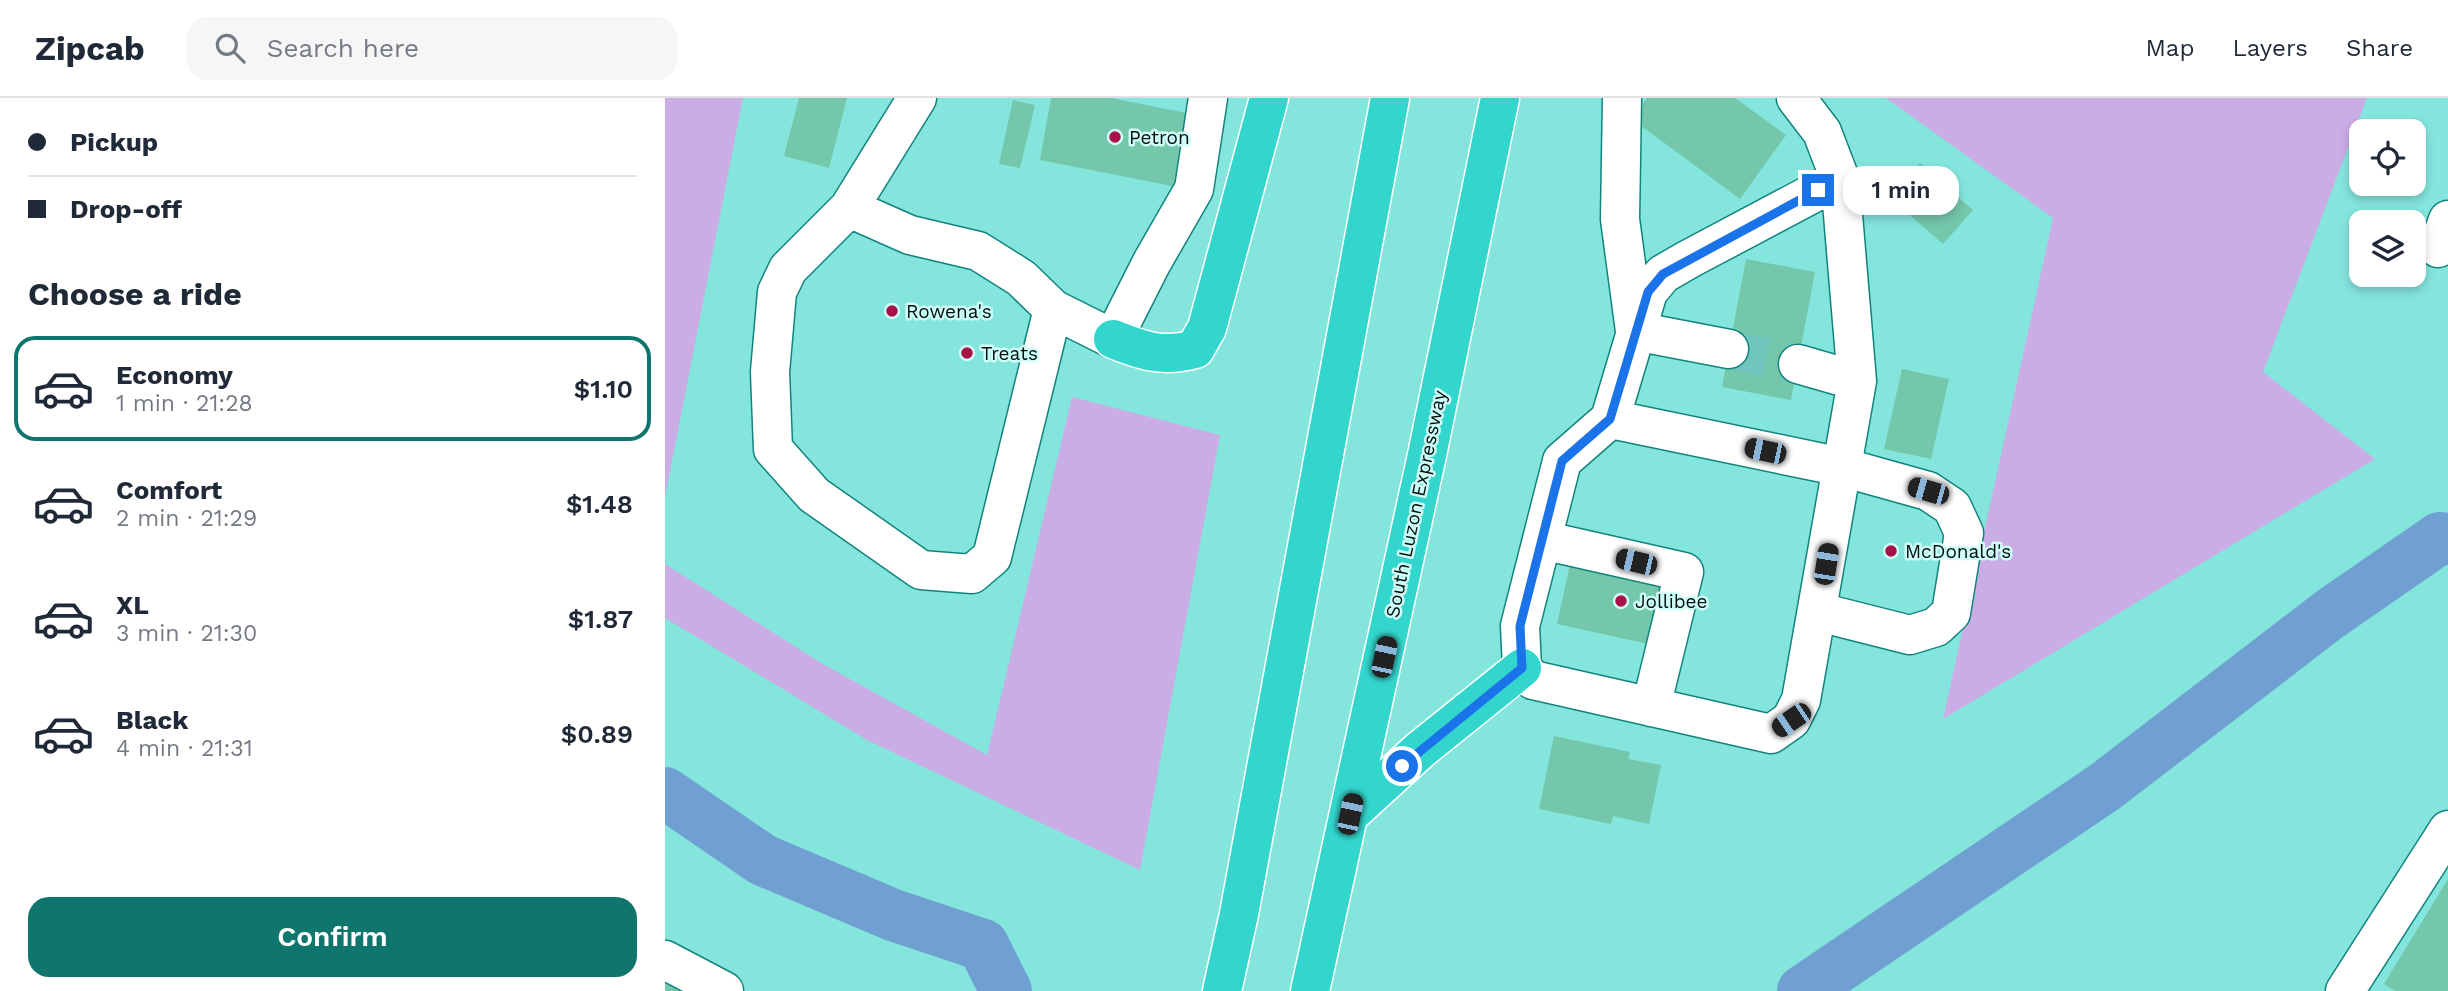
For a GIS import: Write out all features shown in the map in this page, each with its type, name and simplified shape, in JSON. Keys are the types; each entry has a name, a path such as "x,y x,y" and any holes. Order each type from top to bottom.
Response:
{"highway":[{"path":"1113,339 1152,355 1175,355 1195,349 1207,328 1269,98"},
{"name":"South Luzon Expressway","path":"1310,991 1350,814 1500,98"},
{"path":"1222,991 1240,914 1390,99"},
{"path":"1350,814 1420,750 1522,668"}],"lane":[{"path":"917,98 849,208 788,269 778,292 770,372 773,449 814,495 922,570 972,573 992,557 1053,309"},
{"path":"849,208 910,235 978,251 1021,278 1053,309 1113,339 1152,262 1194,190 1208,98"},
{"path":"1622,98 1620,219 1635,331"},
{"path":"1796,98 1822,132 1840,179 1857,382 1801,700 1791,720 1771,734 1533,680 1522,668 1520,626 1562,461 1610,419 1648,292 1663,274 1840,179"},
{"path":"1635,331 1729,349"},
{"path":"1798,365 1857,382"},
{"path":"1610,419 1842,467 1928,491 1952,507 1964,533 1951,612 1936,626 1910,635 1818,612"},
{"path":"1542,540 1684,572 1651,707"},
{"path":"2345,991 2448,830"},
{"path":"665,960 724,991"}],"shaded area":[{"path":"665,98 743,98 665,497"},
{"path":"1886,98 2367,98 2359,119 2349,119 2349,145 2263,372 2375,459 1943,719 2053,218"},
{"path":"1072,397 1220,435 1140,870 867,740 665,618 665,564 821,663 987,755"}],"building":[{"path":"799,98 847,98 829,168 784,156"},
{"path":"1051,98 1111,98 1191,114 1177,187 1040,160"},
{"path":"1647,98 1735,98 1786,135 1740,199 1632,119"},
{"path":"1013,100 1035,105 1020,168 999,164"},
{"path":"1920,163 1973,210 1943,244 1890,198"},
{"path":"1746,259 1815,272 1791,400 1722,387"},
{"path":"1902,369 1949,379 1931,459 1884,449"},
{"path":"1571,560 1666,581 1653,645 1557,624"},
{"path":"1554,736 1630,752 1628,759 1661,765 1649,824 1613,816 1611,824 1539,809"},
{"path":"2448,879 2448,991 2395,991 2384,984"},
{"path":"665,972 703,991 665,991"}],"waterway":[{"path":"1803,991 2106,786 2330,614 2440,538 2448,539"},
{"path":"665,793 763,860 893,915 983,945 1006,991"}],"tunnel":[{"path":"1729,349 1798,364"}],"place":[{"name":"Petron","path":"1115,137"},
{"name":"Rowena's","path":"892,311"},
{"name":"Treats","path":"967,353"},
{"name":"McDonald's","path":"1891,551"},
{"name":"Jollibee","path":"1621,601"}],"route":[{"path":"1402,766 1522,668 1520,626 1562,461 1610,419 1648,292 1663,274 1818,190"}]}
